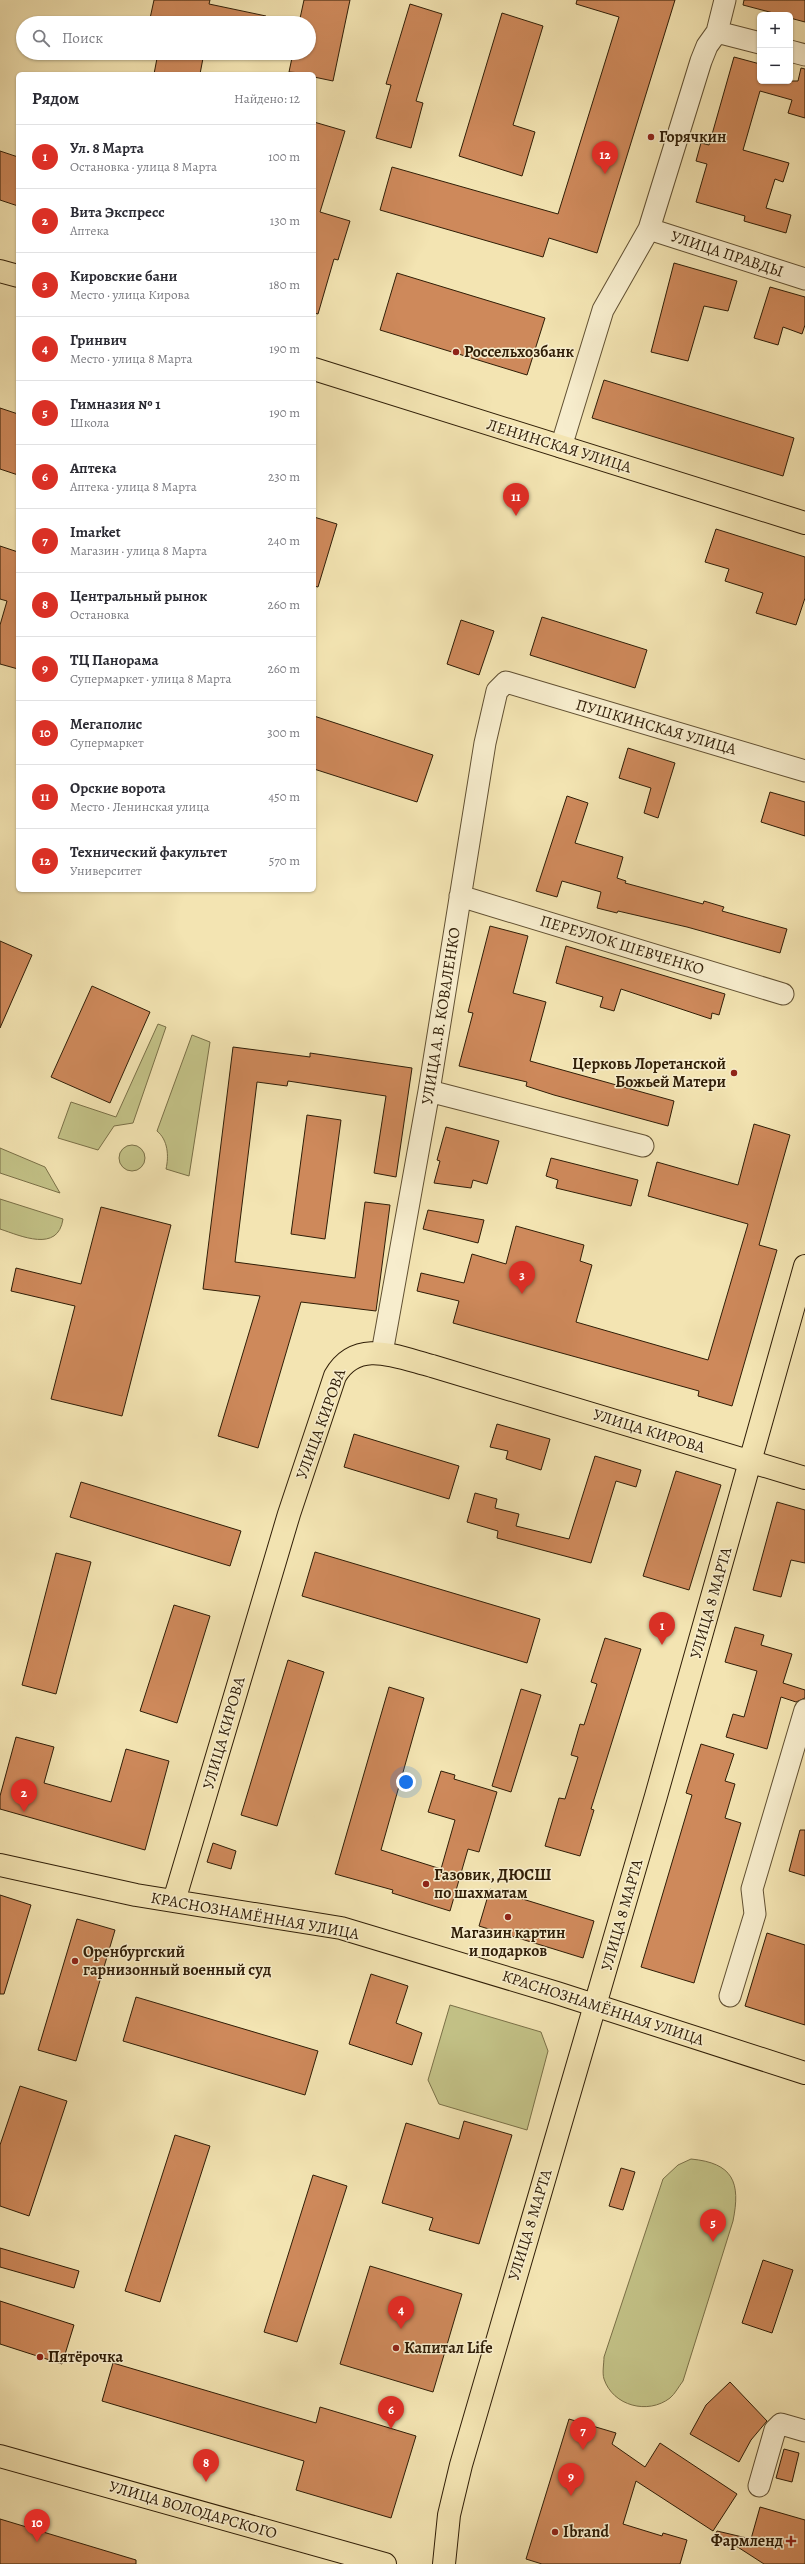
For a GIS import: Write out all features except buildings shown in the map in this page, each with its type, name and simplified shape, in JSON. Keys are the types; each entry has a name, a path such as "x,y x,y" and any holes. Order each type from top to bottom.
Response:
{"main road":[{"path":"0,271 16,275"},
{"name":"ЛЕНИНСКАЯ УЛИЦА","path":"316,370 805,523"},
{"name":"УЛИЦА 8 МАРТА","path":"444,2564 449,2515 461,2465 596,2005 805,1266"},
{"name":"УЛИЦА КИРОВА","path":"174,1901 287,1522 335,1376 343,1363 354,1356 382,1353 439,1368 805,1478"},
{"name":"КРАСНОЗНАМЁННАЯ УЛИЦА","path":"0,1865 136,1895 341,1928 596,2005 805,2073"},
{"name":"УЛИЦА ВОЛОДАРСКОГО","path":"0,2456 385,2564"}],"street":[{"path":"561,447 602,310 649,229 701,61 707,46 717,32 725,0"},
{"path":"717,32 757,42"},
{"path":"793,52 805,55"},
{"name":"УЛИЦА ПРАВДЫ","path":"649,229 805,279"},
{"name":"ПУШКИНСКАЯ УЛИЦА","path":"506,682 805,771"},
{"name":"УЛИЦА А.В. КОВАЛЕНКО","path":"382,1353 429,1091 485,743 497,691 506,682"},
{"name":"ПЕРЕУЛОК ШЕВЧЕНКО","path":"460,896 784,994"},
{"path":"429,1091 643,1146"},
{"path":"730,1996 755,1914 752,1889 805,1710"},
{"path":"760,2486 775,2430 781,2424 805,2431"}],"shaded area":[{"path":"158,1024 166,1027 133,1123 114,1126 98,1150 58,1138 71,1102 116,1117"},
{"path":"192,1035 210,1042 189,1176 166,1169 167,1148 161,1135 157,1131"},
{"path":"132,1145 141,1149 145,1158 141,1167 132,1171 123,1167 119,1158 123,1149"},
{"path":"0,1148 45,1167 60,1193 0,1173"},
{"path":"0,1199 63,1219 60,1229 54,1236 46,1239 38,1239 28,1238 0,1229"},
{"path":"450,2005 541,2032 548,2051 527,2130 439,2104 428,2080"},
{"path":"691,2159 705,2161 716,2165 725,2170 731,2177 736,2195 733,2221 683,2381 670,2398 661,2403 642,2407 632,2405 615,2396 609,2388 603,2377 604,2357 663,2179 678,2165"}],"place":[{"name":"Горячкин","path":"651,137"},
{"name":"Технический факультет","path":"605,174"},
{"name":"Россельхозбанк","path":"456,352"},
{"name":"Орские ворота","path":"516,516"},
{"name":"Церковь Лоретанской Божьей Матери","path":"734,1073"},
{"name":"Кировские бани","path":"522,1294"},
{"name":"Ул. 8 Марта","path":"662,1645"},
{"name":"Вита Экспресс","path":"24,1812"},
{"name":"Газовик, ДЮСШ по шахматам","path":"426,1884"},
{"name":"Магазин картин и подарков","path":"508,1917"},
{"name":"Оренбургский гарнизонный военный суд","path":"75,1961"},
{"name":"Гимназия № 1","path":"713,2242"},
{"name":"Гринвич","path":"401,2329"},
{"name":"Капитал Life","path":"396,2348"},
{"name":"Пятёрочка","path":"40,2357"},
{"name":"Аптека","path":"391,2429"},
{"name":"Imarket","path":"583,2450"},
{"name":"Центральный рынок","path":"206,2482"},
{"name":"ТЦ Панорама","path":"571,2496"},
{"name":"Ibrand","path":"555,2532"},
{"name":"Фармленд","path":"791,2541"},
{"name":"Мегаполис","path":"37,2542"}]}
